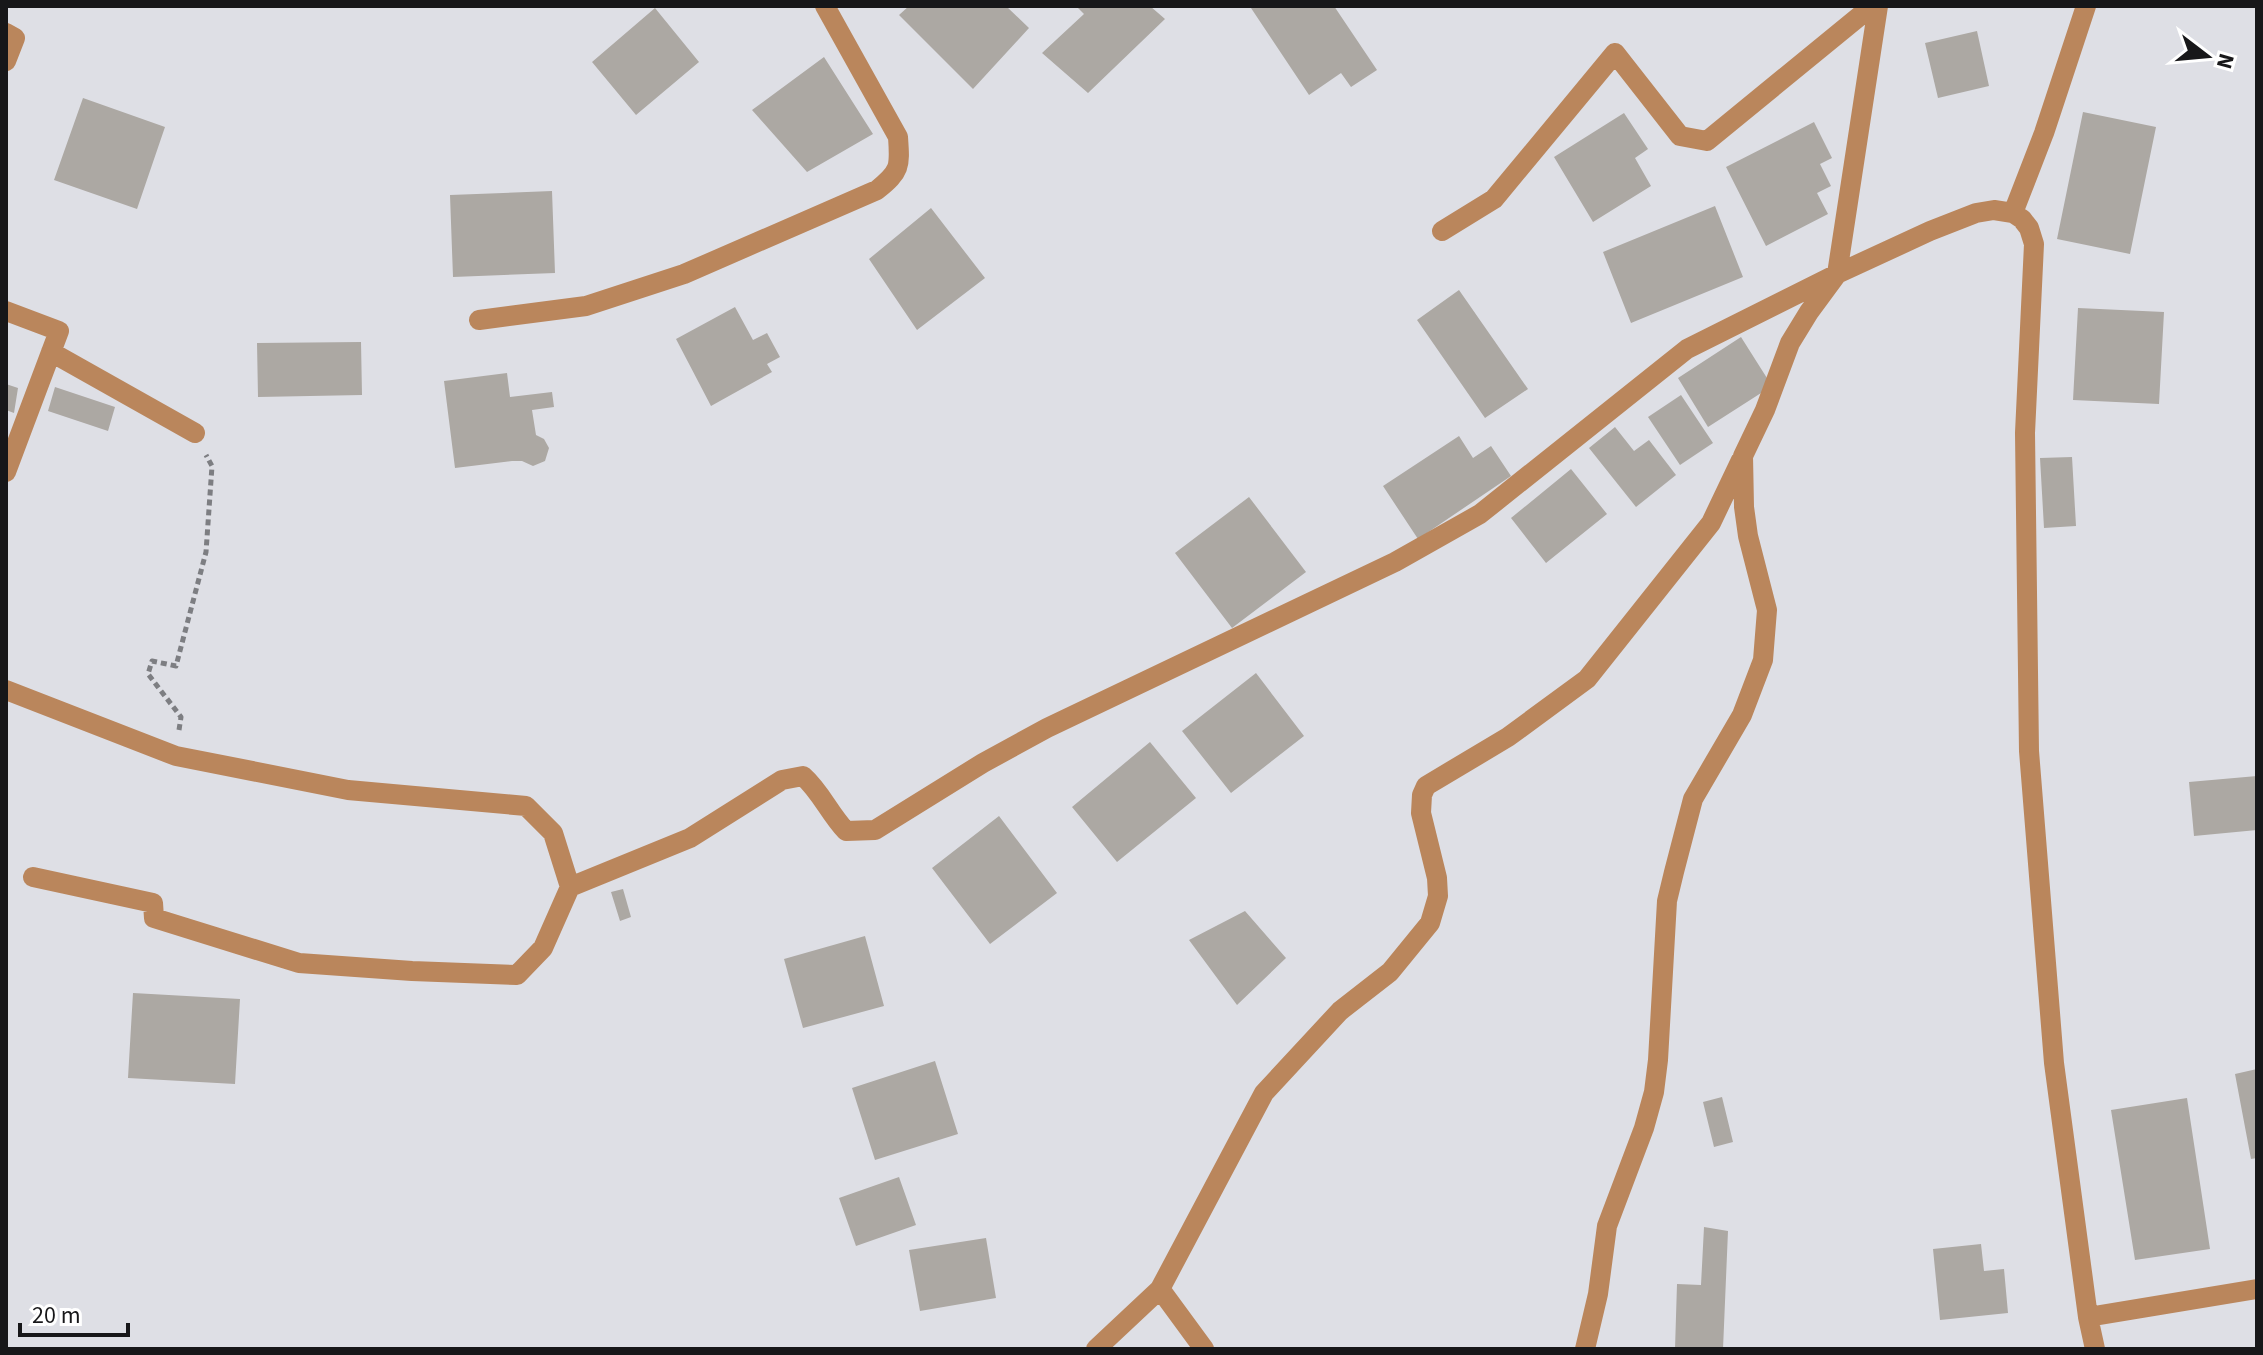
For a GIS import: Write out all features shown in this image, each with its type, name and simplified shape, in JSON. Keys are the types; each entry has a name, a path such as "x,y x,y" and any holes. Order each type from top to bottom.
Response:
{"street":[{"path":"479,320 586,306 684,274 877,190 894,177 899,159 898,137 825,6"},
{"path":"1442,231 1494,199 1615,53 1680,136 1707,141 1875,6"},
{"path":"1096,1349 1160,1289 1264,1093 1340,1011 1390,972 1430,923 1438,896 1437,878 1421,813 1426,786 1508,737 1587,679 1711,523 1765,410 1790,343 1837,274 1875,6"},
{"path":"2013,213 2044,133 2086,6"},
{"path":"6,33 15,38 6,61"},
{"path":"570,887 690,838 782,780 803,776 817,788 831,816 846,831 875,830 983,763 1047,728 1395,562 1480,514 1687,349 1837,274 1976,213 1994,210 2013,213 2029,228 2034,244 2025,433 2029,751 2054,1063 2095,1349"},
{"path":"6,311 59,331 6,472"},
{"path":"51,352 195,433"},
{"path":"1585,1349 1598,1294 1607,1226 1644,1128 1654,1092 1667,901 1674,872 1693,799 1742,715 1763,660 1767,610 1748,536 1743,456"},
{"path":"6,690 176,756 348,790 526,806 553,833 570,887 543,948 517,975 299,963 154,918 153,903 33,877"},
{"path":"1160,1289 1204,1349"},
{"path":"2088,1317 2257,1289"}],"path":[{"path":"176,756 181,717 148,674 152,661 176,666 206,552 212,466 195,433"}],"building":[{"path":"909,6 1006,6 1029,28 973,89 899,15"},
{"path":"1076,6 1150,6 1165,19 1088,93 1042,53 1084,14"},
{"path":"1334,6 1377,70 1351,87 1341,73 1309,95 1251,8"},
{"path":"655,8 699,62 636,115 592,62"},
{"path":"1977,31 1989,86 1938,98 1925,43"},
{"path":"824,57 873,134 807,172 752,110"},
{"path":"83,98 165,127 137,209 54,180"},
{"path":"2083,112 2156,127 2130,254 2057,239"},
{"path":"1624,113 1648,149 1635,158 1651,186 1593,222 1554,157"},
{"path":"1814,122 1832,158 1820,164 1831,186 1817,193 1828,214 1766,246 1726,167"},
{"path":"552,191 555,273 453,277 450,195"},
{"path":"1715,206 1743,277 1631,323 1603,252"},
{"path":"931,208 985,278 917,330 869,259"},
{"path":"1459,290 1528,389 1485,418 1417,320"},
{"path":"735,307 753,340 767,333 780,357 767,364 772,372 711,406 676,339"},
{"path":"2078,308 2164,312 2159,404 2073,400"},
{"path":"1741,337 1772,386 1708,427 1678,378"},
{"path":"361,342 362,395 258,397 257,343"},
{"path":"507,373 510,397 552,392 554,407 532,410 536,435 544,439 549,448 545,461 533,466 512,461 455,468 444,381"},
{"path":"6,384 18,388 14,413 6,410"},
{"path":"55,387 115,407 108,431 48,411"},
{"path":"1681,395 1713,443 1680,465 1648,417"},
{"path":"1615,427 1634,451 1649,440 1676,475 1636,507 1589,448"},
{"path":"1459,436 1473,458 1491,446 1511,476 1418,539 1383,486"},
{"path":"2072,457 2076,526 2044,528 2040,458"},
{"path":"1571,469 1607,514 1546,563 1511,518"},
{"path":"1249,497 1306,572 1232,628 1175,553"},
{"path":"1256,673 1304,736 1231,793 1182,731"},
{"path":"1150,742 1196,798 1117,862 1072,807"},
{"path":"2257,776 2257,830 2194,836 2189,782"},
{"path":"999,816 1057,893 990,944 932,868"},
{"path":"623,889 631,917 620,921 611,892"},
{"path":"1245,911 1286,958 1237,1005 1189,940"},
{"path":"865,936 884,1006 803,1028 784,959"},
{"path":"133,993 240,999 235,1084 128,1078"},
{"path":"935,1061 958,1134 875,1160 852,1088"},
{"path":"2257,1069 2257,1158 2251,1159 2235,1074"},
{"path":"1722,1097 1733,1142 1714,1147 1703,1102"},
{"path":"2187,1098 2210,1249 2135,1260 2111,1110"},
{"path":"899,1177 916,1225 856,1246 839,1198"},
{"path":"1704,1227 1728,1231 1723,1349 1675,1349 1677,1284 1701,1285"},
{"path":"986,1238 996,1298 920,1311 909,1250"},
{"path":"1981,1244 1984,1271 2004,1269 2008,1313 1940,1320 1933,1249"}]}
